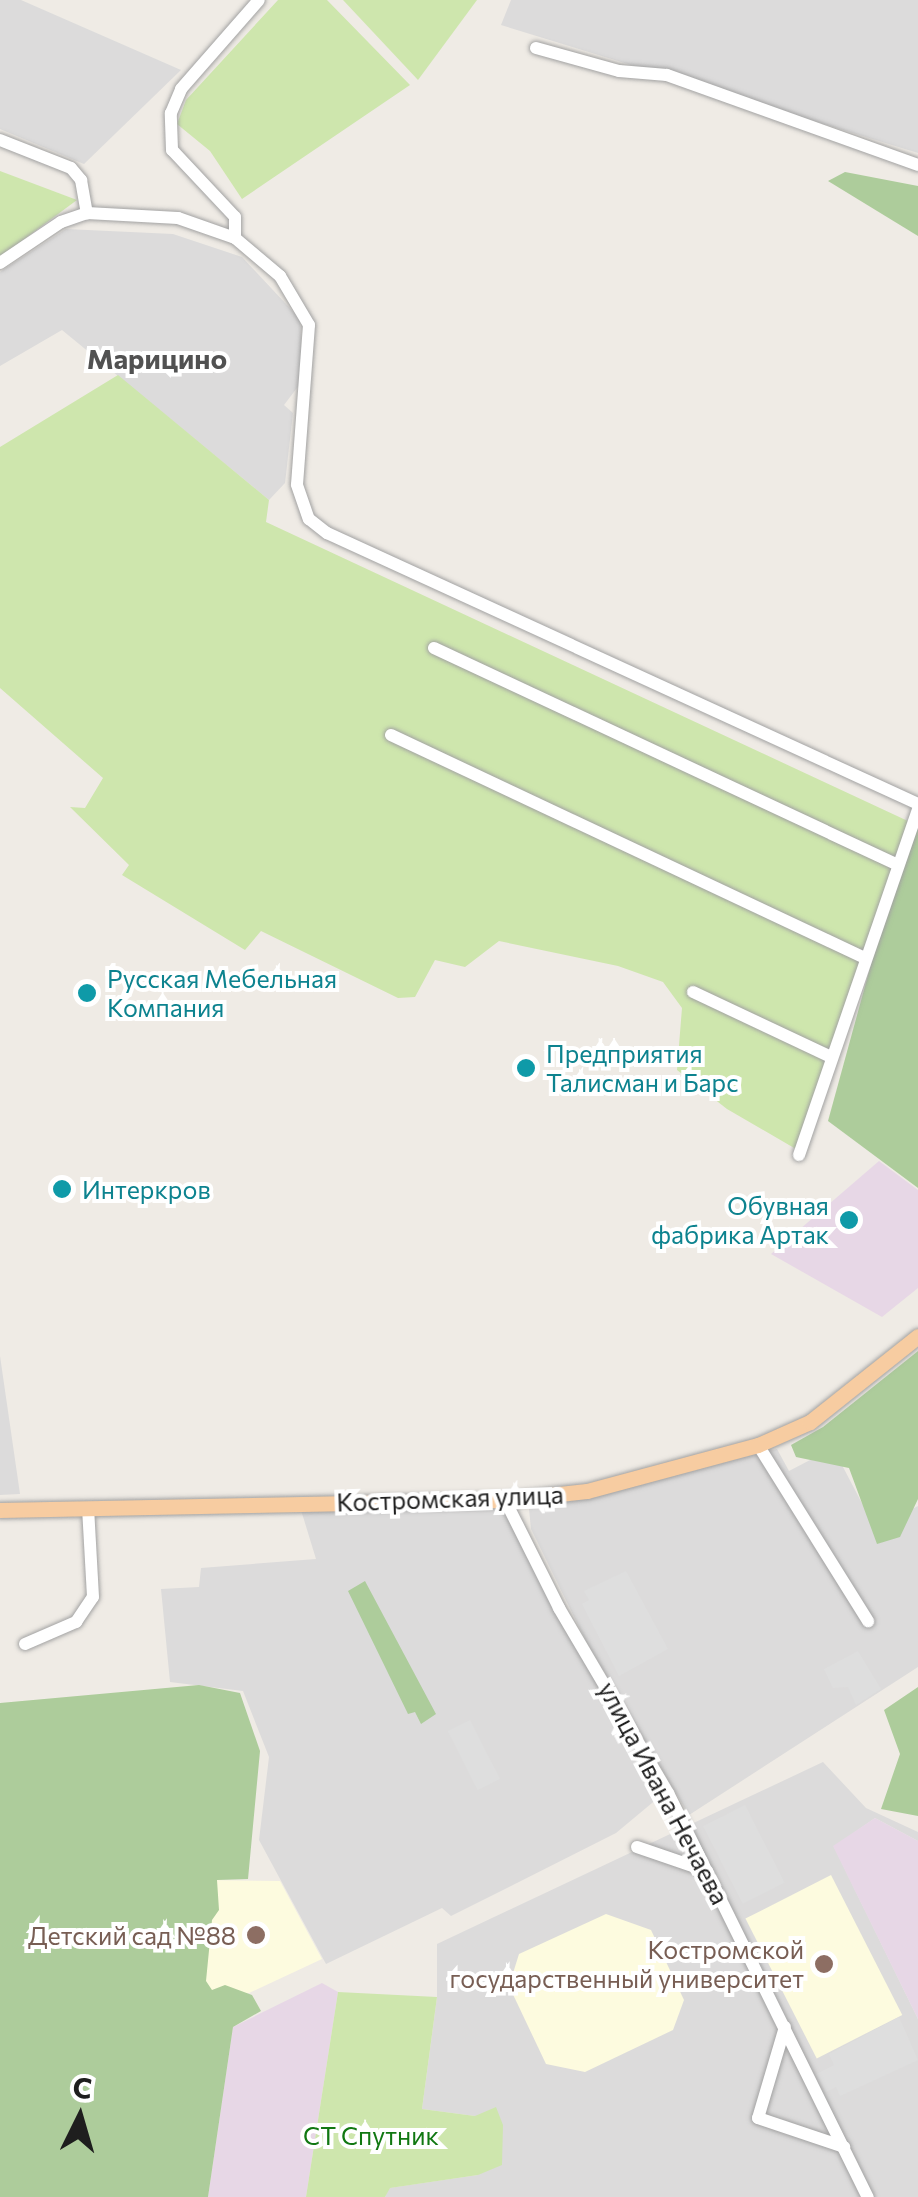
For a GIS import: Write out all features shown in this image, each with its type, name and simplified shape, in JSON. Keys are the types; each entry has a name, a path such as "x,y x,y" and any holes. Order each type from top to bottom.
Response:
{"main road":[{"name":"Костромская улица","path":"0,1510 505,1500 587,1491 758,1445 846,1399 918,1336"}],"street":[{"path":"235,238 235,217 172,150 172,113 181,89 259,0"},
{"path":"536,48 618,71 667,74 918,165"},
{"path":"0,140 71,168 81,180 87,213"},
{"path":"0,263 61,222 87,213 178,218 235,238 280,276 310,325 298,485 309,518 328,533 918,807 799,1155"},
{"path":"434,648 898,865"},
{"path":"391,735 865,958"},
{"path":"693,992 831,1057"},
{"path":"758,1445 868,1621"},
{"name":"улица Ивана Нечаева","path":"505,1500 707,1871 868,2197"},
{"path":"26,1644 76,1622 93,1597 88,1508"},
{"path":"637,1847 707,1871"},
{"path":"786,2027 758,2118 844,2147"}],"shaded area":[{"path":"0,0 21,0 181,70 84,164 0,129"},
{"path":"511,0 918,0 918,153 501,25"},
{"name":"Марицино","path":"66,229 173,234 242,257 300,319 303,380 284,405 293,413 285,483 269,500 62,330 0,366 0,272"},
{"path":"879,1161 918,1190 918,1288 882,1317 771,1254"},
{"path":"0,1356 20,1494 0,1495"},
{"path":"833,1448 875,1528 918,1506 918,1667 689,1815 586,1641 531,1529 529,1509 777,1449 789,1471"},
{"path":"503,1507 563,1627 664,1793 616,1833 451,1916 442,1908 326,1964 259,1840 269,1757 243,1691 170,1682 161,1589 199,1587 201,1568 316,1559 301,1510"},
{"path":"626,1571 668,1649 619,1676 582,1604 589,1600 584,1591"},
{"path":"858,1651 881,1689 856,1705 848,1687 833,1688 824,1669"},
{"path":"470,1720 500,1779 478,1790 448,1731"},
{"path":"823,1762 866,1808 918,1832 918,1841 875,1818 834,1847 918,2019 918,2197 385,2197 389,2188 478,2175 475,2116 422,2109 437,1997 437,1944"},
{"path":"745,1805 784,1883 743,1904 703,1826"},
{"path":"875,1818 918,1841 918,2019 833,1846"},
{"name":"Костромской государственный университет","path":"831,1875 902,2015 817,2058 745,1919"},
{"name":"Детский сад №88","path":"204,1880 280,1881 322,1959 249,1993 206,1997"},
{"path":"606,1914 651,1930 684,2000 673,2030 585,2072 546,2064 509,1986 519,1954"},
{"path":"322,1983 338,1992 306,2197 208,2197 233,2027"},
{"path":"899,2017 918,2060 840,2096 836,2087 826,2092 816,2074 834,2065 829,2054"}],"green space":[{"path":"278,0 327,0 410,85 242,199 210,151 177,124 186,100"},
{"path":"343,0 477,0 418,80"},
{"path":"0,171 77,200 0,257"},
{"path":"845,172 918,186 918,236 828,181"},
{"path":"118,375 269,500 266,522 910,822 801,1152 727,1109 677,1070 682,1008 663,982 618,966 499,941 465,967 435,960 415,997 398,998 261,931 245,950 122,875 129,865 70,807 85,808 103,778 0,688 0,447"},
{"path":"910,822 918,825 918,1188 828,1121"},
{"path":"918,1351 918,1499 900,1537 877,1544 849,1468 796,1457 791,1445 823,1427"},
{"path":"365,1581 436,1714 421,1724 415,1712 408,1714 348,1591"},
{"path":"199,1685 240,1693 260,1751 248,1879 217,1880 219,1910 212,1920 206,1981 212,1990 225,1985 252,1995 261,2011 233,2027 208,2197 0,2197 0,1703"},
{"path":"918,1687 918,1816 881,1809 900,1754 884,1710"},
{"name":"СТ Спутник","path":"338,1992 437,1997 422,2109 475,2116 496,2107 503,2125 502,2165 478,2175 390,2188 385,2197 306,2197"}],"place":[{"name":"Русская Мебельная Компания","path":"87,993"},
{"name":"Предприятия Талисман и Барс","path":"526,1068"},
{"name":"Интеркров","path":"62,1189"},
{"name":"Обувная фабрика Артак","path":"849,1220"},
{"name":"Детский сад №88","path":"256,1935"},
{"name":"Костромской государственный университет","path":"824,1964"}],"district":[{"name":"Марицино","path":"157,358"}]}
